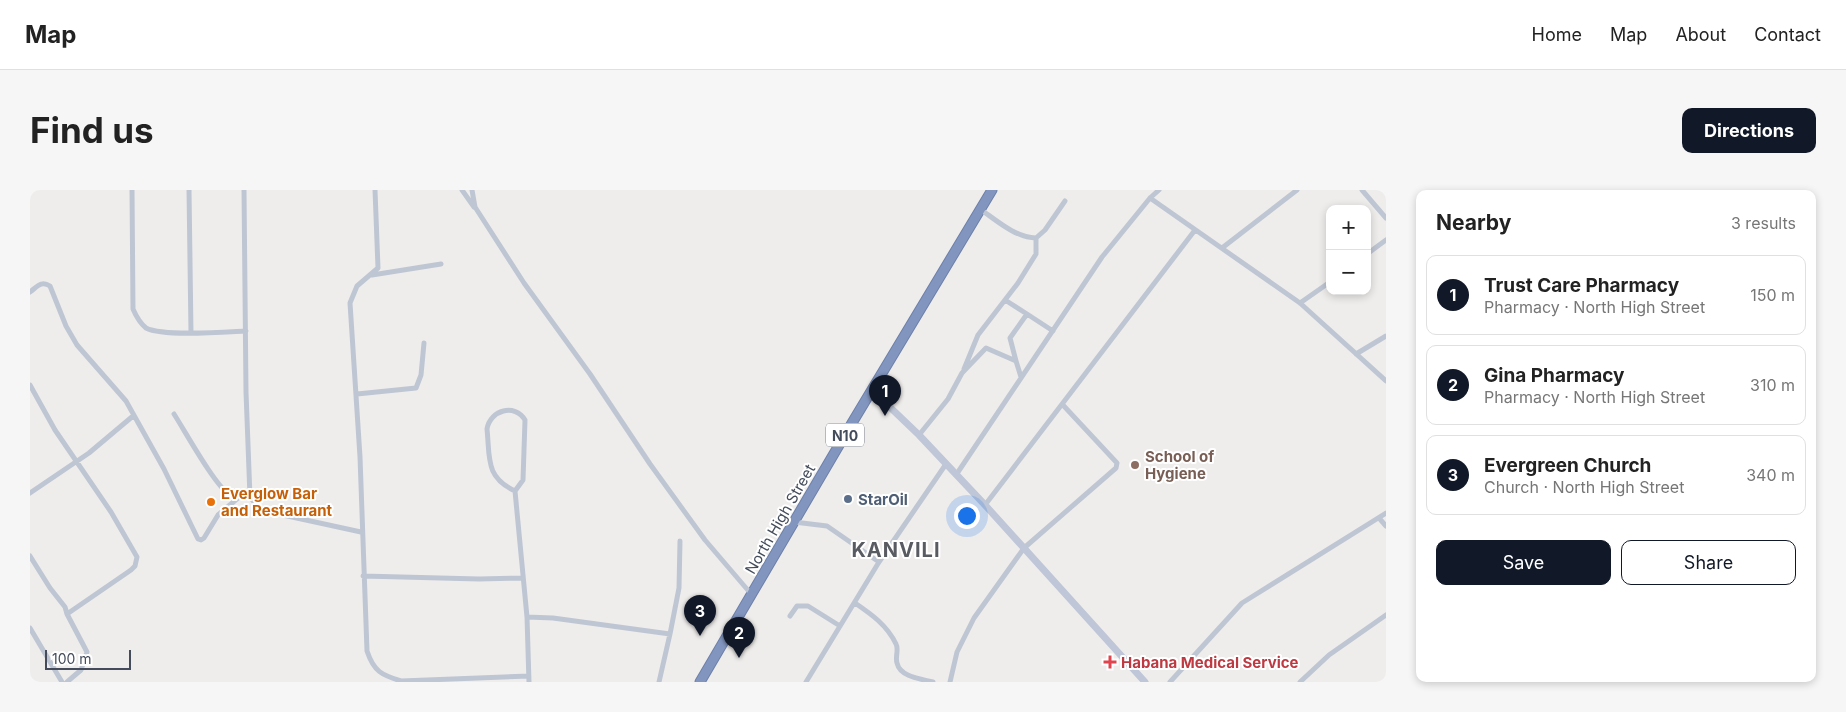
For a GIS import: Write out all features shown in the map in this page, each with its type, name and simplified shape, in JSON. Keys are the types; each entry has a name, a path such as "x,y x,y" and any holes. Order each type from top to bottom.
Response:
{"highway":[{"name":"North High Street","path":"700,682 992,190"}],"main road":[{"path":"872,390 946,464 1145,682"}],"street":[{"path":"132,190 133,309 137,318 148,329 156,331 191,333 246,331"},
{"path":"189,190 191,333"},
{"path":"244,190 248,486 250,497 257,506 270,512 361,532"},
{"path":"375,190 378,265 376,270 357,286 350,302 357,394 367,651 371,663 385,676 401,681 529,679 526,617 515,491 523,480 525,420 521,414 509,410 492,417 487,429 491,470 496,478 505,486 515,491"},
{"path":"462,190 650,464 705,540 752,596"},
{"path":"472,190 475,207"},
{"path":"956,476 1102,258 1150,198 1159,190"},
{"path":"1222,248 1297,190"},
{"path":"1362,190 1386,218"},
{"path":"1150,198 1300,303 1386,382"},
{"path":"980,208 1015,232 1036,238 1045,230 1066,201"},
{"path":"984,505 1195,230"},
{"path":"919,436 948,399 978,335 1005,300 1036,254 1036,238"},
{"path":"1371,251 1386,240"},
{"path":"371,275 441,264"},
{"path":"30,292 40,284 45,283 50,286 66,326 77,344 126,401 164,469 198,539 204,538 218,515 238,498"},
{"path":"1300,303 1326,285"},
{"path":"1005,300 1053,331"},
{"path":"1021,377 1010,338 1027,314"},
{"path":"1356,354 1386,336"},
{"path":"357,394 416,388 421,375 424,343"},
{"path":"962,372 986,348 1016,361"},
{"path":"30,384 55,430 111,512 135,552 137,560 132,570 67,614"},
{"path":"950,682 957,652 974,618 1024,548 1116,468 1117,463 1062,404"},
{"path":"174,414 210,472 230,495 238,498 250,497"},
{"path":"30,493 76,462 134,416"},
{"path":"806,682 879,562 946,464"},
{"path":"1170,682 1242,603 1386,514"},
{"path":"1379,518 1386,526"},
{"path":"794,522 827,526 879,562"},
{"path":"659,682 679,588 680,540"},
{"path":"30,556 50,588 65,607 87,652 81,670 67,682"},
{"path":"363,576 479,579 523,578"},
{"path":"855,603 877,617 897,645 896,663 901,670 910,676 933,682"},
{"path":"790,616 797,606 808,606 840,626"},
{"path":"1300,682 1329,655 1386,614"},
{"path":"526,617 553,618 670,634"},
{"path":"30,628 62,682"}],"place":[{"name":"Trust Care Pharmacy","path":"885,416"},
{"name":"School of Hygiene","path":"1135,465"},
{"name":"StarOil","path":"848,499"},
{"name":"Everglow Bar and Restaurant","path":"211,502"},
{"name":"Evergreen Church","path":"700,636"},
{"name":"Gina Pharmacy","path":"739,658"},
{"name":"Habana Medical Service","path":"1110,662"}],"district":[{"name":"KANVILI","path":"896,550"}]}
